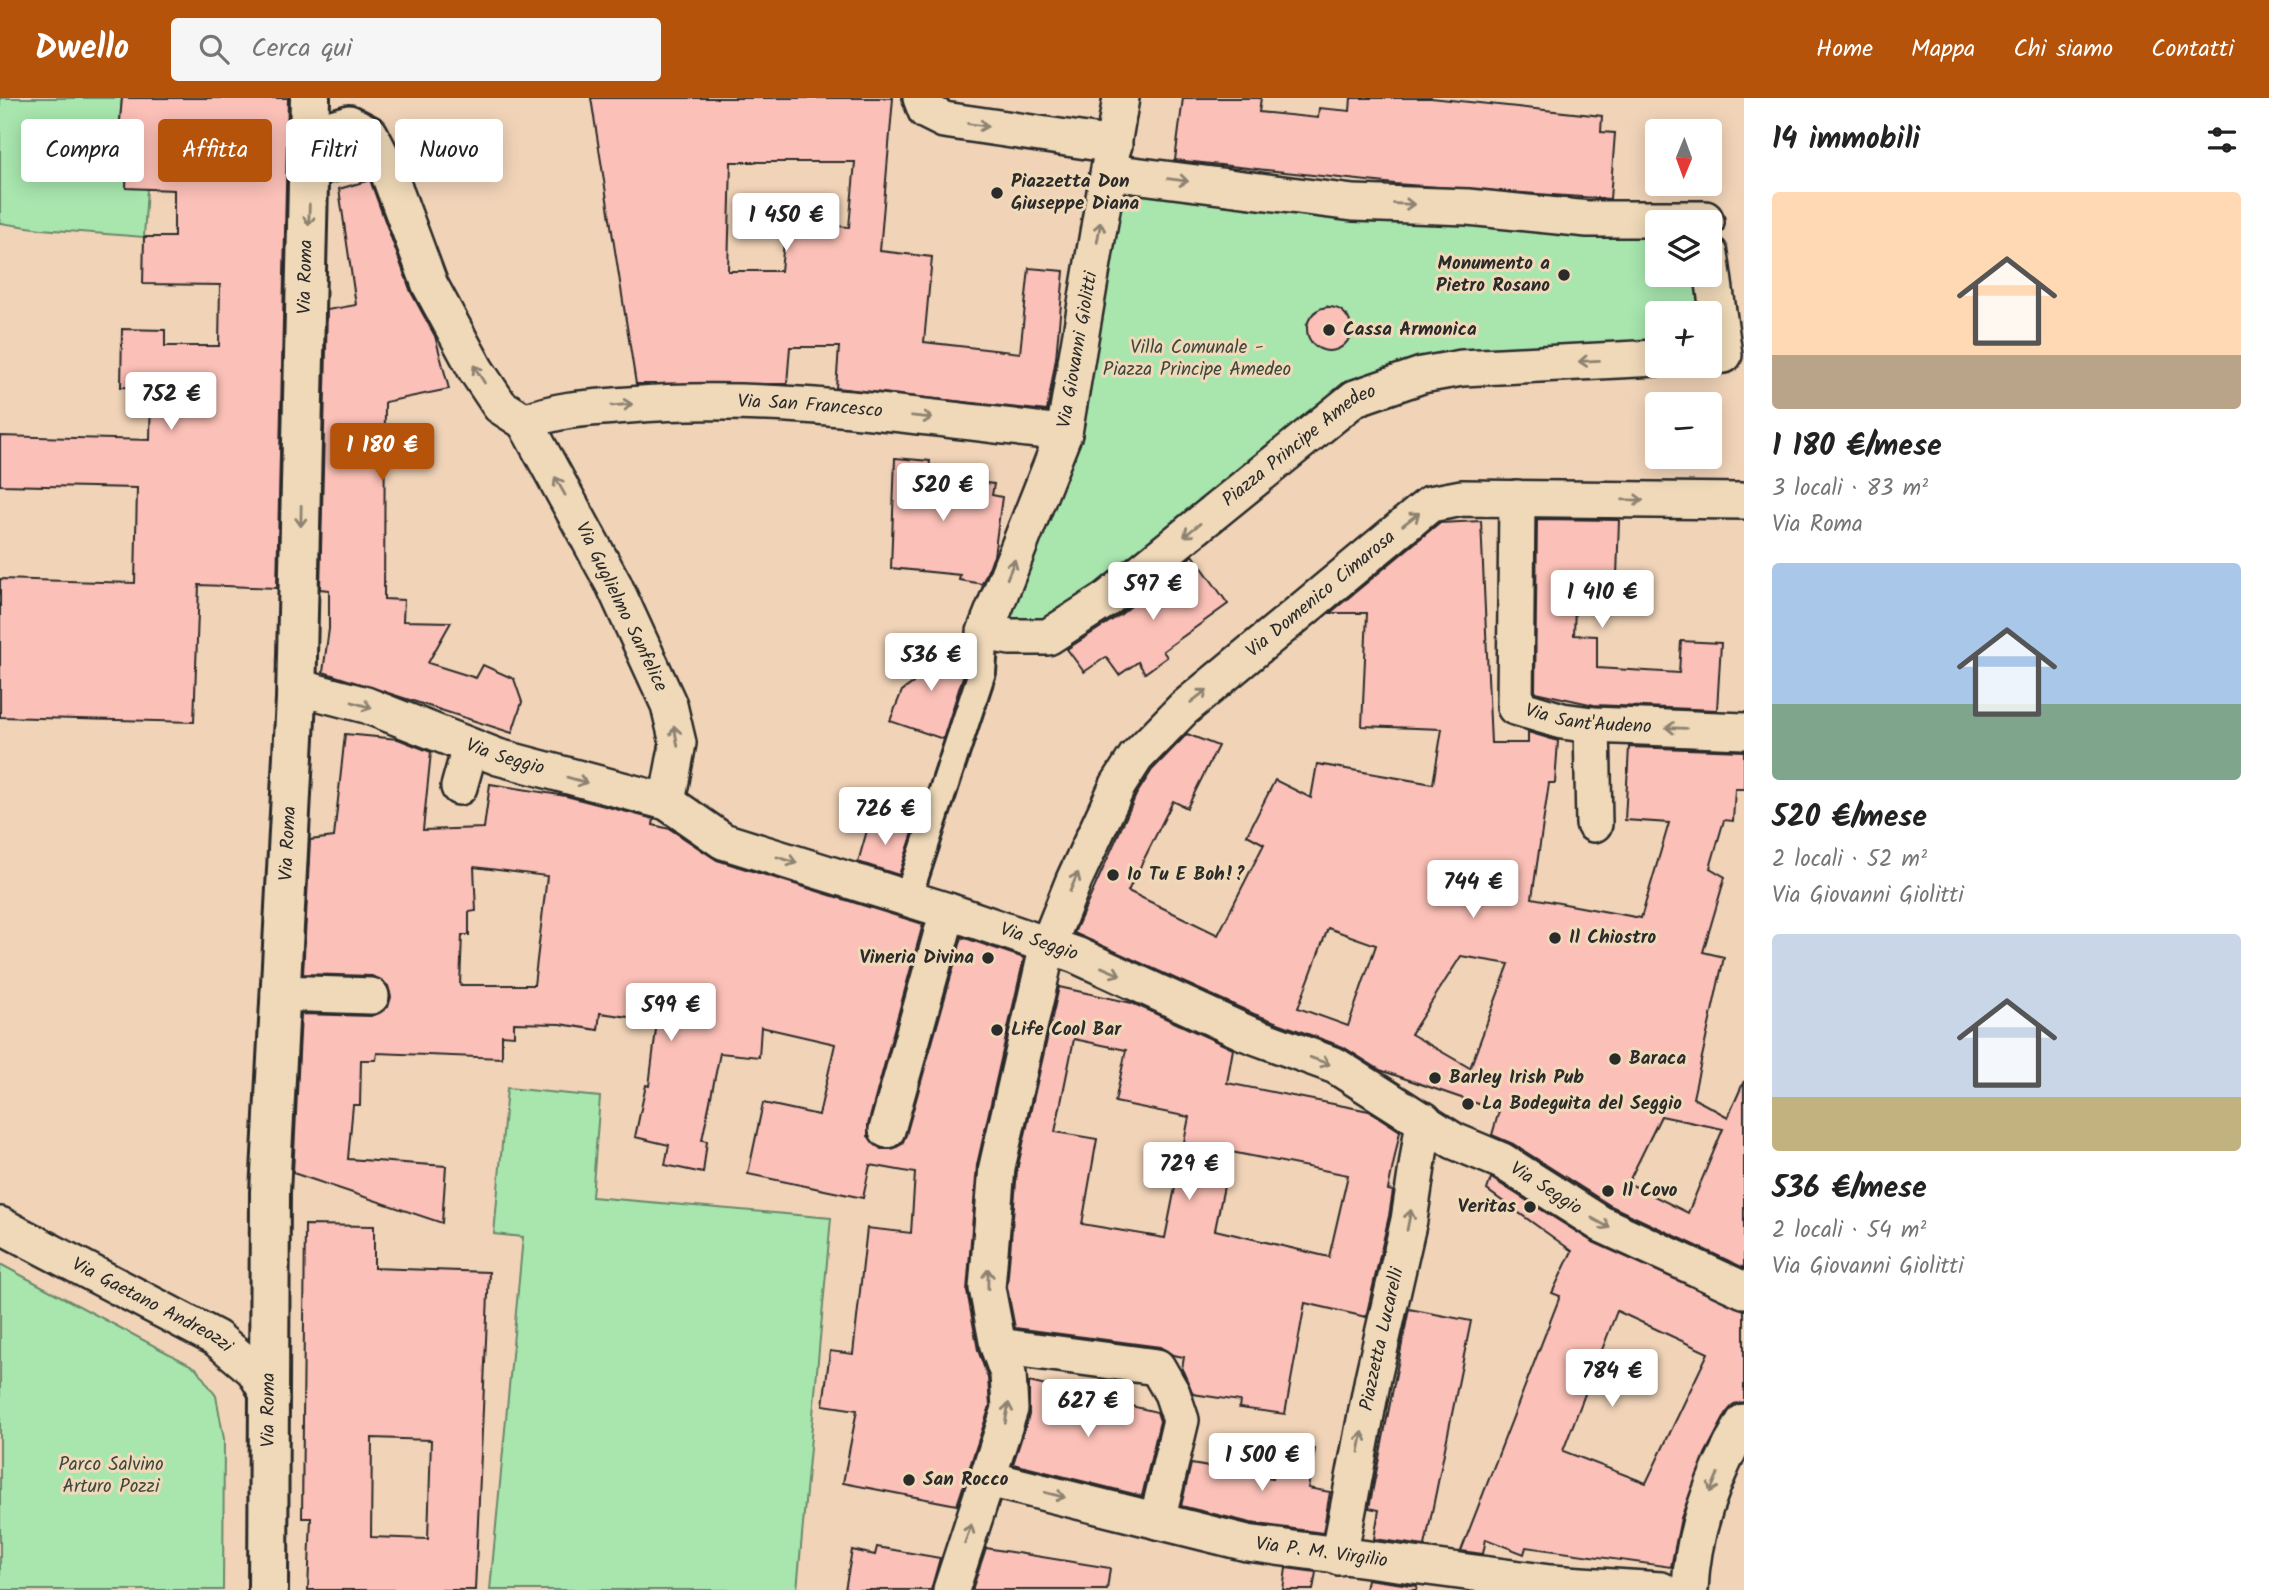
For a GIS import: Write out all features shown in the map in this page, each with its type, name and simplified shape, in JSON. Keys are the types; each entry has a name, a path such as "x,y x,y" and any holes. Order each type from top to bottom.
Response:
{"street":[{"path":"921,98 926,111 944,120 1112,158 1353,202 1468,207 1588,219 1645,219"},
{"name":"Via Giovanni Giolitti","path":"985,632 1064,433 1121,98"},
{"name":"Via Guglielmo Sanfelice","path":"311,116 349,123 370,134 384,161 430,285 476,370 500,406 540,416 669,705 678,743 667,802"},
{"name":"Via Roma","path":"268,1590 270,1192 297,687 311,116"},
{"path":"1715,287 1726,354"},
{"name":"Piazza Principe Amedeo","path":"985,632 1010,637 1048,637 1069,624 1107,599 1355,398 1422,375 1462,368 1645,359"},
{"name":"Via San Francesco","path":"540,416 653,403 762,400 1064,433"},
{"name":"Via Domenico Cimarosa","path":"951,1590 1010,1409 1008,1374 998,1346 987,1288 997,1167 1048,945 1118,785 1136,757 1183,709 1430,504 1462,498 1744,501"},
{"name":"Via Sant'Audeno","path":"1517,498 1515,708 1562,721 1592,725 1744,731"},
{"path":"907,900 982,672 985,632"},
{"name":"Via Seggio","path":"297,687 366,705 470,748 623,793 667,802 723,841 948,911 1048,945 1135,981 1246,1033 1336,1066 1454,1141 1502,1161 1601,1224 1744,1290"},
{"path":"1592,725 1594,824"},
{"path":"460,787 470,748"},
{"path":"887,1130 948,911"},
{"path":"279,993 372,996"},
{"name":"Piazzetta Lucarelli","path":"1339,1557 1373,1378 1409,1220 1424,1120"},
{"name":"Via Gaetano Andreozzi","path":"0,1226 200,1327 227,1349"},
{"name":"Via Gaetano Andreozzi","path":"0,1246 191,1344 208,1349 227,1349"},
{"path":"998,1346 1157,1367 1172,1392 1181,1420 1157,1521"},
{"path":"227,1349 254,1370 271,1399"},
{"path":"1690,1590 1691,1556 1701,1514 1731,1444 1744,1422"},
{"name":"Via P. M. Virgilio","path":"989,1479 1247,1544 1550,1583 1661,1590"}],"green space":[{"path":"0,98 122,98 120,119 21,119 21,182 126,182 126,188 147,188 144,237 0,223"},
{"name":"Villa Comunale - Piazza Principe Amedeo","path":"1114,177 1645,223 1645,287 1709,287 1709,301 1645,301 1645,348 1429,365 1341,387 1115,578 1037,626 1003,618","holes":["1327,306 1347,315 1351,328 1347,342 1328,351 1314,346 1306,325 1314,312"]},
{"path":"507,1088 600,1097 592,1197 831,1218 797,1590 490,1590 523,1237 494,1234"},
{"name":"Parco Salvino Arturo Pozzi","path":"0,1264 196,1368 216,1396 224,1439 223,1590 0,1590"}],"building":[{"path":"122,98 288,98 277,588 199,585 194,722 0,717 0,579 135,583 137,488 0,485 0,436 150,440 151,388 121,387 122,329 165,330 165,346 219,346 220,285 143,284 144,237 174,237 174,190 126,188 126,182 144,182 144,119 120,119"},
{"path":"591,98 893,98 880,251 932,257 924,342 1020,353 1029,268 1064,271 1056,358 1047,411 836,388 839,347 790,347 787,384 636,384","holes":["731,162 855,162 849,227 806,224 784,241 781,271 728,271"]},
{"path":"1183,98 1261,98 1259,112 1318,118 1319,108 1350,111 1351,98 1431,98 1602,116 1601,132 1615,133 1610,199 1395,184 1175,160"},
{"path":"371,182 411,292 435,336 449,389 385,402 384,599 404,600 403,621 451,622 428,663 476,678 483,665 514,679 522,702 512,733 323,672 329,629 329,590 320,589 327,310 356,305 339,189"},
{"name":"Cassa Armonica","path":"1329,307 1338,308 1345,313 1350,320 1350,338 1345,345 1338,350 1329,351 1320,350 1313,345 1308,338 1307,329 1308,320 1313,313 1320,308"},
{"path":"895,458 930,461 928,477 994,484 992,495 1002,497 994,556 982,584 959,580 960,575 891,568"},
{"path":"1537,519 1619,520 1617,576 1576,575 1574,635 1597,636 1597,668 1679,673 1681,641 1721,643 1717,710 1594,705 1535,692"},
{"path":"1481,521 1491,743 1528,743 1528,732 1558,741 1555,783 1549,783 1532,898 1641,918 1669,823 1625,820 1629,747 1744,751 1744,789 1735,789 1733,821 1724,820 1710,868 1725,877 1703,952 1724,957 1693,1098 1728,1117 1744,1081 1744,1268 1611,1206 1513,1144 1492,1135 1499,1111 1380,1070 1343,1047 1254,1014 1074,933 1136,795 1152,770 1187,734 1218,746 1187,808 1173,801 1128,891 1218,935 1264,844 1247,835 1275,780 1311,798 1317,764 1433,784 1442,729 1362,726 1367,613 1330,613 1439,523","holes":["1328,928 1376,945 1348,1026 1298,1008","1461,956 1509,964 1470,1068 1411,1034","1661,1116 1723,1129 1688,1213 1628,1183"]},
{"path":"1193,555 1228,604 1163,651 1167,657 1145,673 1138,662 1119,675 1106,657 1084,672 1067,649 1120,615"},
{"path":"932,640 967,664 943,739 890,721 902,691 913,683"},
{"path":"345,734 398,739 431,752 423,830 484,828 490,784 566,796 654,819 653,825 670,829 717,860 923,924 868,1125 868,1136 881,1149 893,1149 902,1144 906,1135 962,937 1024,958 977,1165 967,1291 978,1350 988,1378 990,1406 957,1505 843,1483 857,1410 823,1405 830,1351 853,1354 867,1228 911,1233 915,1173 870,1165 863,1198 748,1174 763,1103 819,1115 835,1044 761,1027 759,1057 720,1053 702,1140 707,1141 703,1173 665,1165 669,1145 635,1137 646,1085 649,1086 657,1021 600,1013 598,1030 560,1024 514,1023 514,1036 502,1035 502,1058 377,1053 376,1060 361,1060 360,1105 353,1105 348,1159 446,1166 442,1223 293,1173 301,1014 371,1016 388,1007 391,997 388,986 372,976 303,974 310,840 334,837","holes":["474,867 547,876 534,985 460,985 462,935 469,935 469,912 476,911"]},
{"path":"870,820 913,833 899,875 858,862"},
{"path":"1059,987 1132,1003 1233,1049 1227,1083 1369,1111 1400,1131 1388,1190 1393,1191 1389,1216 1366,1317 1305,1303 1285,1414 1239,1408 1240,1401 1193,1394 1182,1369 1184,1357 1173,1355 1160,1347 1015,1328 1007,1287 1017,1170","holes":["1074,1039 1126,1050 1115,1102 1189,1117 1165,1238 1082,1224 1097,1139 1055,1132","1231,1152 1348,1175 1329,1257 1215,1230"]},
{"path":"1491,1178 1593,1242 1744,1310 1744,1402 1734,1404 1727,1412 1705,1454 1681,1518 1671,1567 1526,1547 1524,1554 1486,1539 1483,1554 1461,1551 1560,1296 1552,1293 1572,1251 1487,1190","holes":["1617,1311 1708,1353 1646,1483 1563,1451"]},
{"path":"305,1225 374,1226 374,1268 489,1272 475,1590 308,1590 311,1518 302,1518","holes":["372,1438 431,1440 428,1539 371,1537"]},
{"path":"1409,1309 1471,1321 1425,1546 1374,1539 1379,1510 1369,1508"},
{"path":"1029,1382 1157,1412 1160,1421 1142,1496 1013,1464 1029,1415"},
{"path":"1279,1443 1315,1449 1308,1488 1330,1492 1323,1533 1251,1523 1181,1506 1191,1464 1273,1478"},
{"path":"877,1547 940,1558 931,1590 845,1590 852,1550 875,1555"},
{"path":"986,1548 1110,1568 1107,1590 972,1590"},
{"path":"1286,1568 1316,1572 1313,1590 1283,1590"},
{"path":"1367,1579 1417,1586 1416,1590 1365,1590"}],"place":[{"name":"Piazzetta Don Giuseppe Diana","path":"997,193"},
{"name":"Monumento a Pietro Rosano","path":"1564,275"},
{"name":"Cassa Armonica","path":"1329,330"},
{"name":"Io Tu E Boh!?","path":"1113,875"},
{"name":"Il Chiostro","path":"1555,938"},
{"name":"Vineria Divina","path":"988,958"},
{"name":"Life Cool Bar","path":"997,1030"},
{"name":"Baraca","path":"1615,1059"},
{"name":"Barley Irish Pub","path":"1435,1078"},
{"name":"La Bodeguita del Seggio","path":"1468,1104"},
{"name":"Il Covo","path":"1608,1191"},
{"name":"Veritas","path":"1530,1207"},
{"name":"San Rocco","path":"909,1480"}]}
